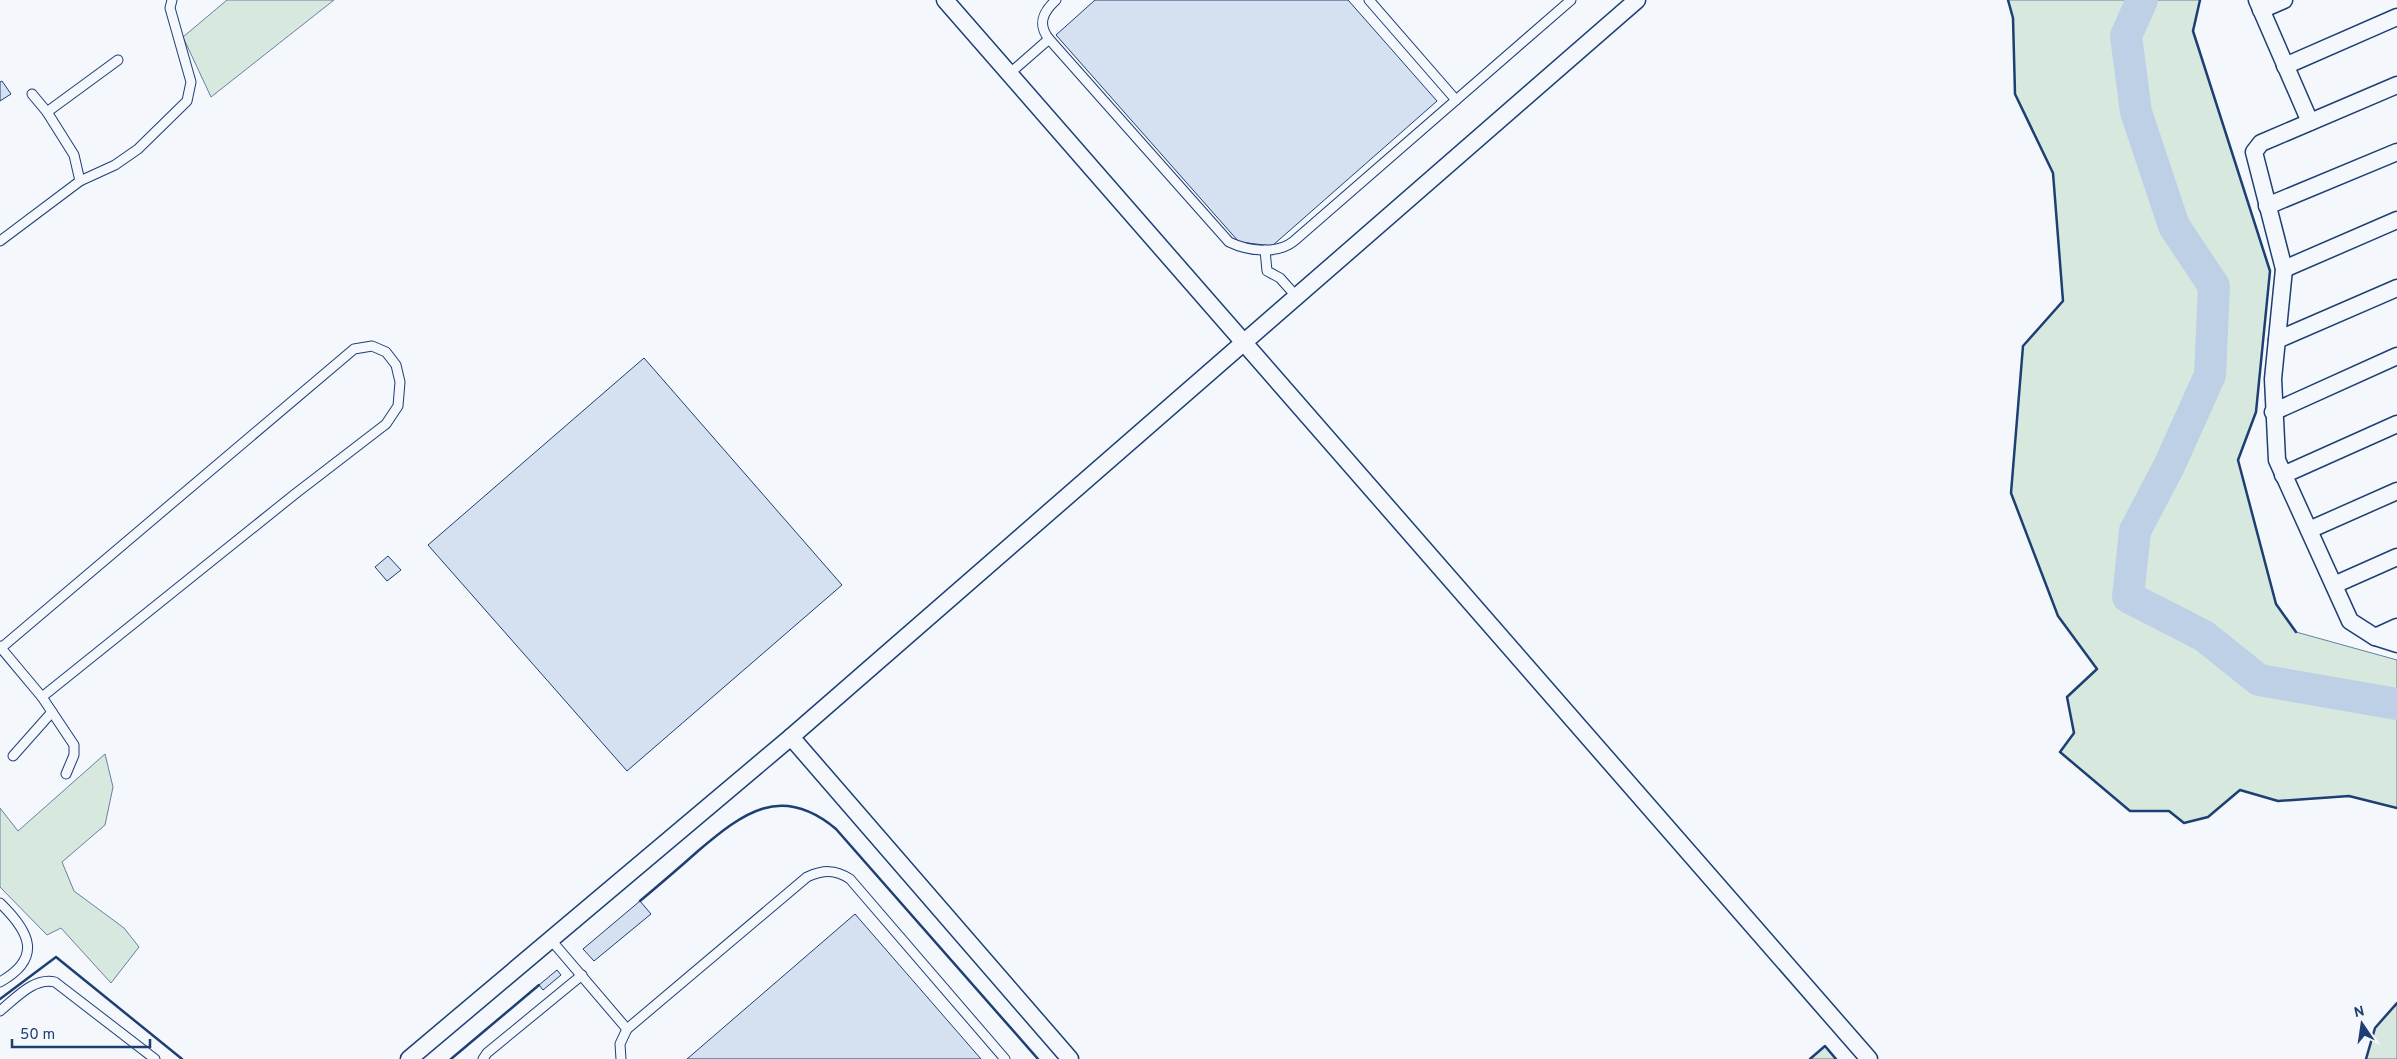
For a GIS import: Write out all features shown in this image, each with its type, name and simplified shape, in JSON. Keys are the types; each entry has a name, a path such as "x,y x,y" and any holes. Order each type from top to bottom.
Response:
{"street":[{"path":"945,0 1869,1059"},
{"path":"409,1059 790,737 1637,0"},
{"path":"2284,0 2259,5 2310,122"},
{"path":"2285,66 2397,17"},
{"path":"2397,85 2261,143 2254,152 2284,269 2273,379 2273,412 2277,460 2350,621 2375,637 2397,644"},
{"path":"2267,206 2397,152"},
{"path":"2284,269 2397,220"},
{"path":"2277,340 2397,288"},
{"path":"2273,412 2397,356"},
{"path":"2283,475 2397,424"},
{"path":"2309,530 2397,491"},
{"path":"2334,585 2397,557"},
{"path":"2375,637 2397,627"},
{"path":"790,737 1070,1059"}],"lane":[{"path":"0,241 80,181 115,165 138,149 187,101 191,82 170,8 172,0"},
{"path":"1056,0 1044,13 1042,21 1043,29 1049,39 1223,237 1235,246 1265,250 1282,249 1290,244 1571,0"},
{"path":"1369,0 1456,100"},
{"path":"1009,74 1049,39"},
{"path":"47,112 118,60"},
{"path":"32,94 47,112 74,155 80,181"},
{"path":"1265,250 1267,271 1280,278 1296,296"},
{"path":"42,697 295,494 386,424 398,406 400,382 396,365 386,352 372,346 354,349 0,647 42,697 74,745 74,755 66,774"},
{"path":"13,756 52,712"},
{"path":"621,1059 620,1044 627,1029 807,877 829,871 841,873 850,879 1005,1059"},
{"path":"0,903 18,920 25,932 27,947 26,960 20,968 0,982"},
{"path":"551,940 627,1029"},
{"path":"483,1059 582,976"},
{"path":"0,1010 33,986 47,980 55,982 155,1059"}],"shaded area":[{"path":"227,0 334,0 211,97 183,37"},
{"path":"2008,0 2200,0 2193,31 2270,271 2256,412 2238,461 2276,604 2296,632 2397,660 2397,808 2349,796 2278,801 2240,790 2208,817 2184,823 2169,811 2130,811 2060,752 2074,733 2067,697 2097,669 2058,616 2011,493 2023,346 2063,300 2053,173 2015,94 2013,18"},
{"path":"105,754 113,787 105,825 62,862 74,891 124,928 139,947 111,983 61,928 47,935 0,887 0,808 18,831"},
{"path":"2397,1003 2397,1059 2366,1059 2375,1028"},
{"path":"1825,1046 1836,1059 1810,1059"}],"building":[{"path":"1095,0 1348,0 1437,101 1272,246 1239,242 1056,35"},
{"path":"2,81 11,94 0,101 0,82"},
{"path":"644,358 842,585 627,771 428,545"},
{"path":"388,556 401,570 387,581 375,567"},
{"path":"640,901 651,914 594,961 583,949"},
{"path":"855,914 981,1059 687,1059"},
{"path":"557,970 561,975 543,990 539,985"}],"waterway":[{"path":"2142,0 2126,36 2136,112 2174,226 2214,286 2210,375 2170,464 2135,531 2128,597 2204,636 2259,680 2397,704"}],"wall":[{"path":"2008,0 2013,18 2015,94 2053,173 2063,301 2023,346 2011,493 2058,616 2097,669 2067,697 2074,733 2060,752 2130,811 2169,811 2184,823 2208,817 2240,790 2278,801 2349,796 2397,808"},
{"path":"2200,0 2193,31 2270,271 2256,412 2238,460 2276,604 2296,632"},
{"path":"640,901 715,837 747,815 763,808 780,806 798,808 816,815 836,829 1038,1059"},
{"path":"0,999 56,957 182,1059"},
{"path":"451,1059 539,985"},
{"path":"2366,1059 2375,1028 2397,1003"},
{"path":"1810,1059 1825,1046 1836,1059"}]}
